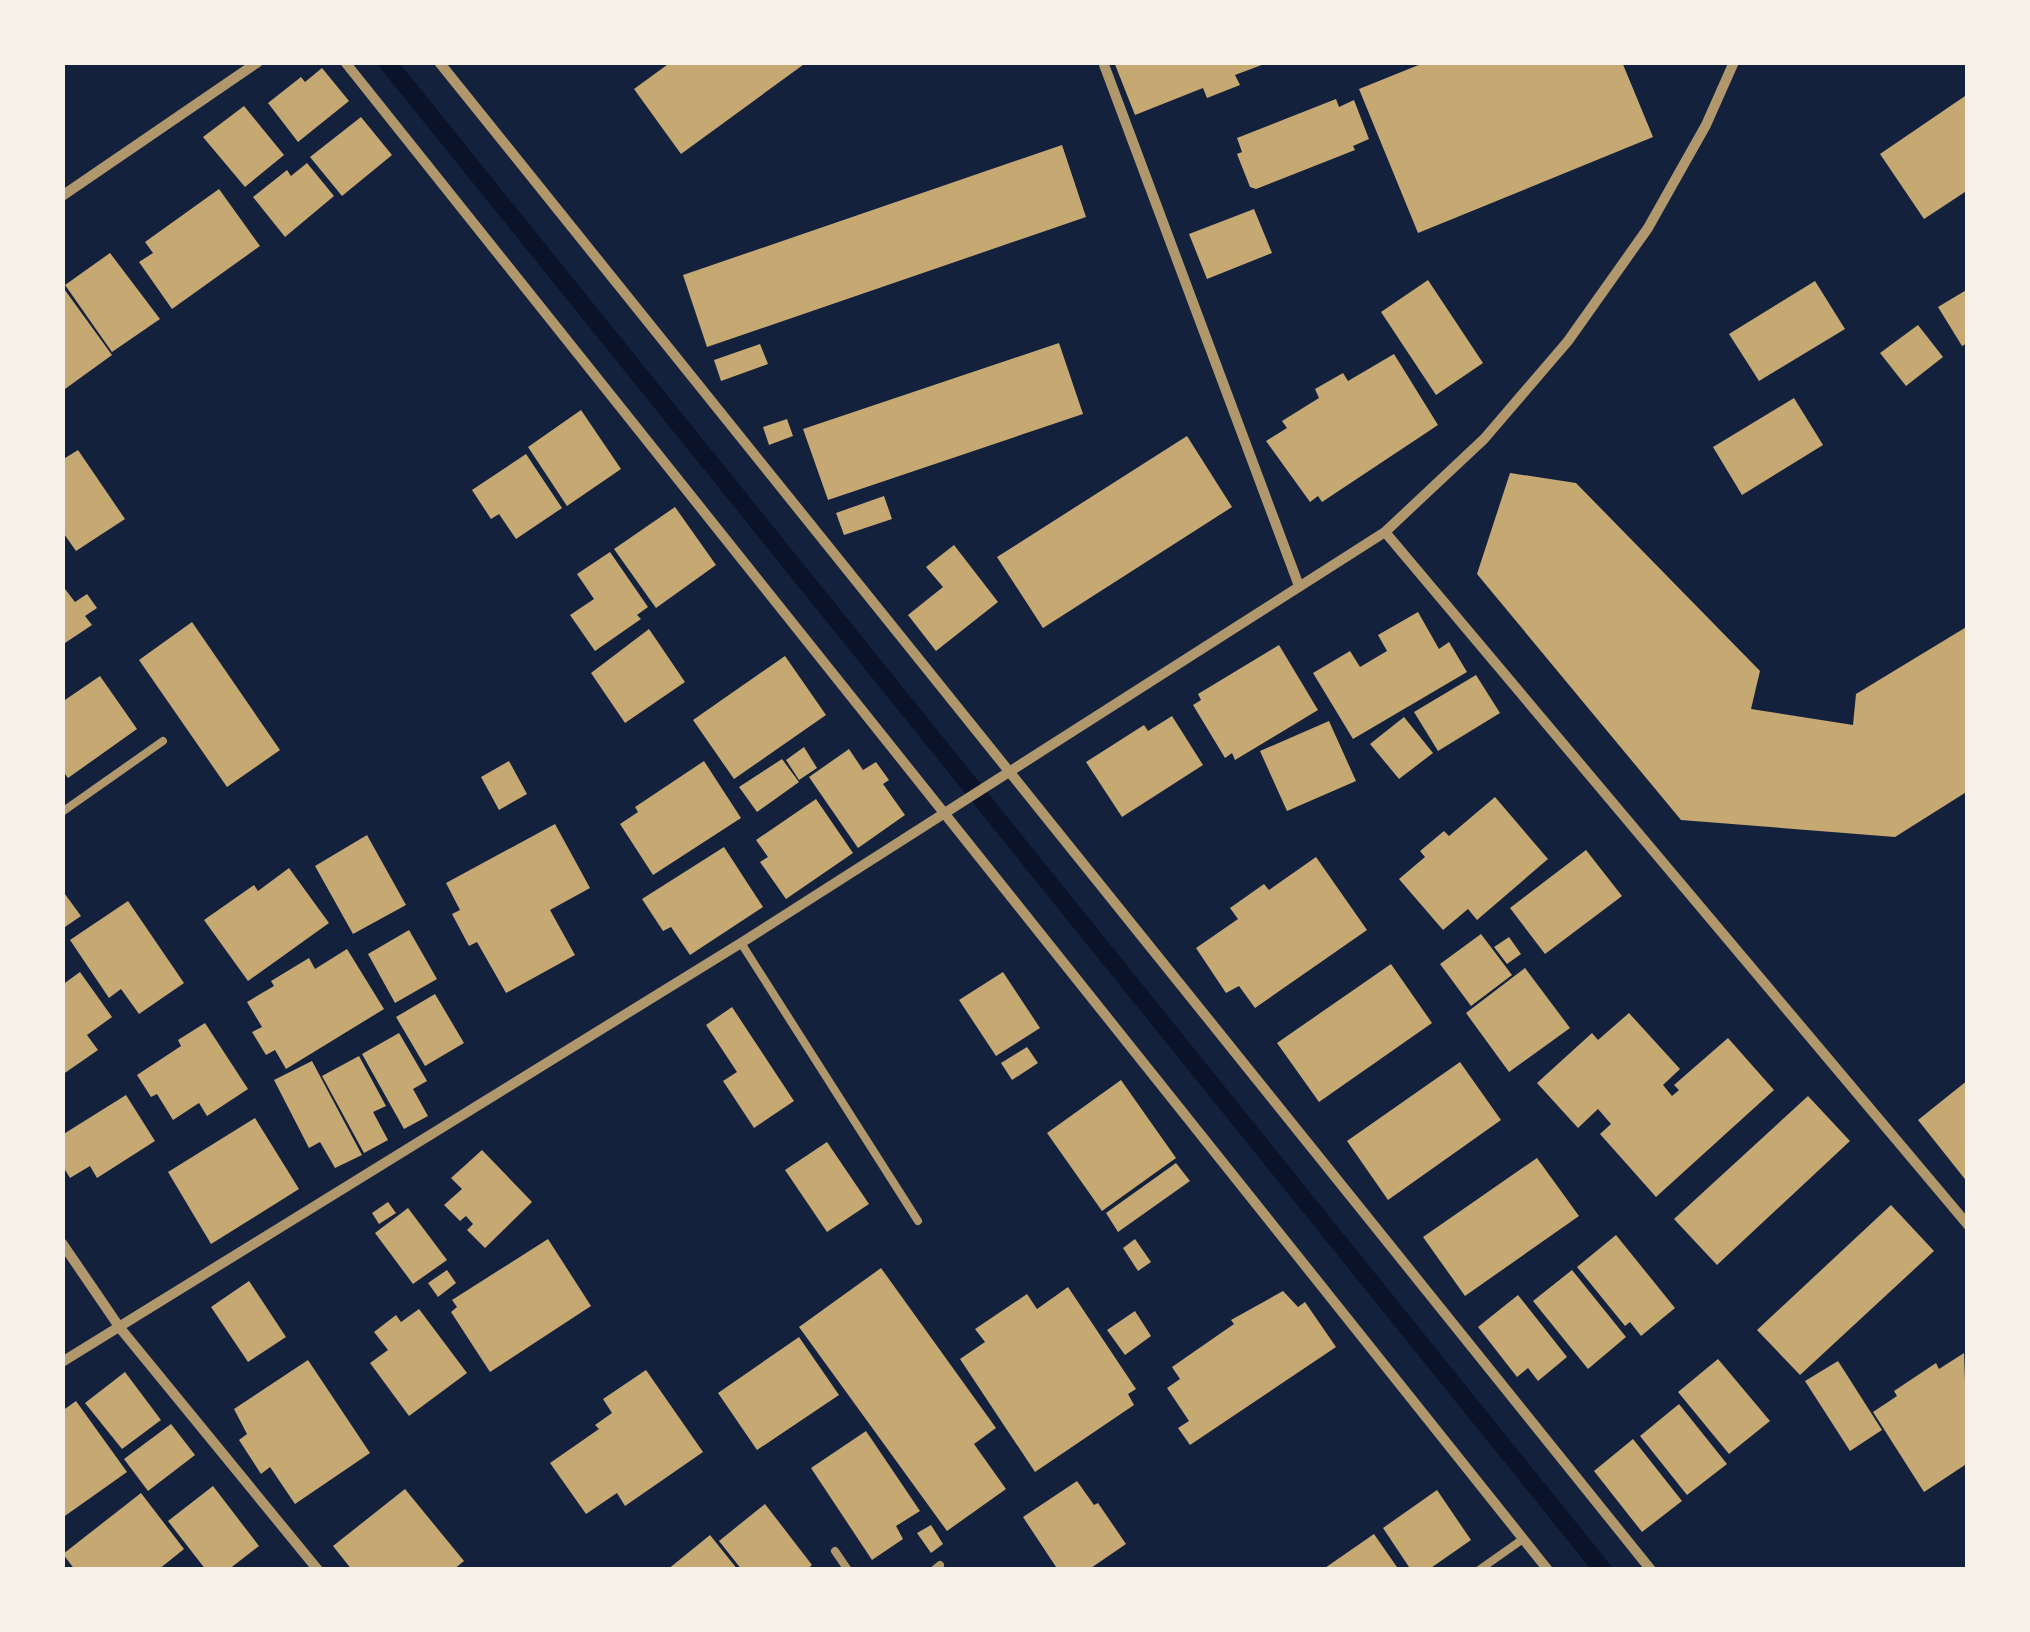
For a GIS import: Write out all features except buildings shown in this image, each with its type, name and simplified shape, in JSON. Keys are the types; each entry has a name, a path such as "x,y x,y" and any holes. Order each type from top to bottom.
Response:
{"street":[{"path":"62,196 258,62"},
{"path":"345,62 1548,1570"},
{"path":"439,62 1650,1570"},
{"path":"1104,62 1300,586"},
{"path":"62,1362 741,942 1384,532 1484,439 1568,342 1648,228 1706,125 1734,62"},
{"path":"1384,532 1968,1226"},
{"path":"62,1243 120,1328 318,1570"}],"lane":[{"path":"62,812 162,741"},
{"path":"741,942 918,1222"},
{"path":"1479,1570 1523,1539"},
{"path":"835,1551 848,1570"}],"waterway":[{"path":"387,62 1603,1570"}]}
